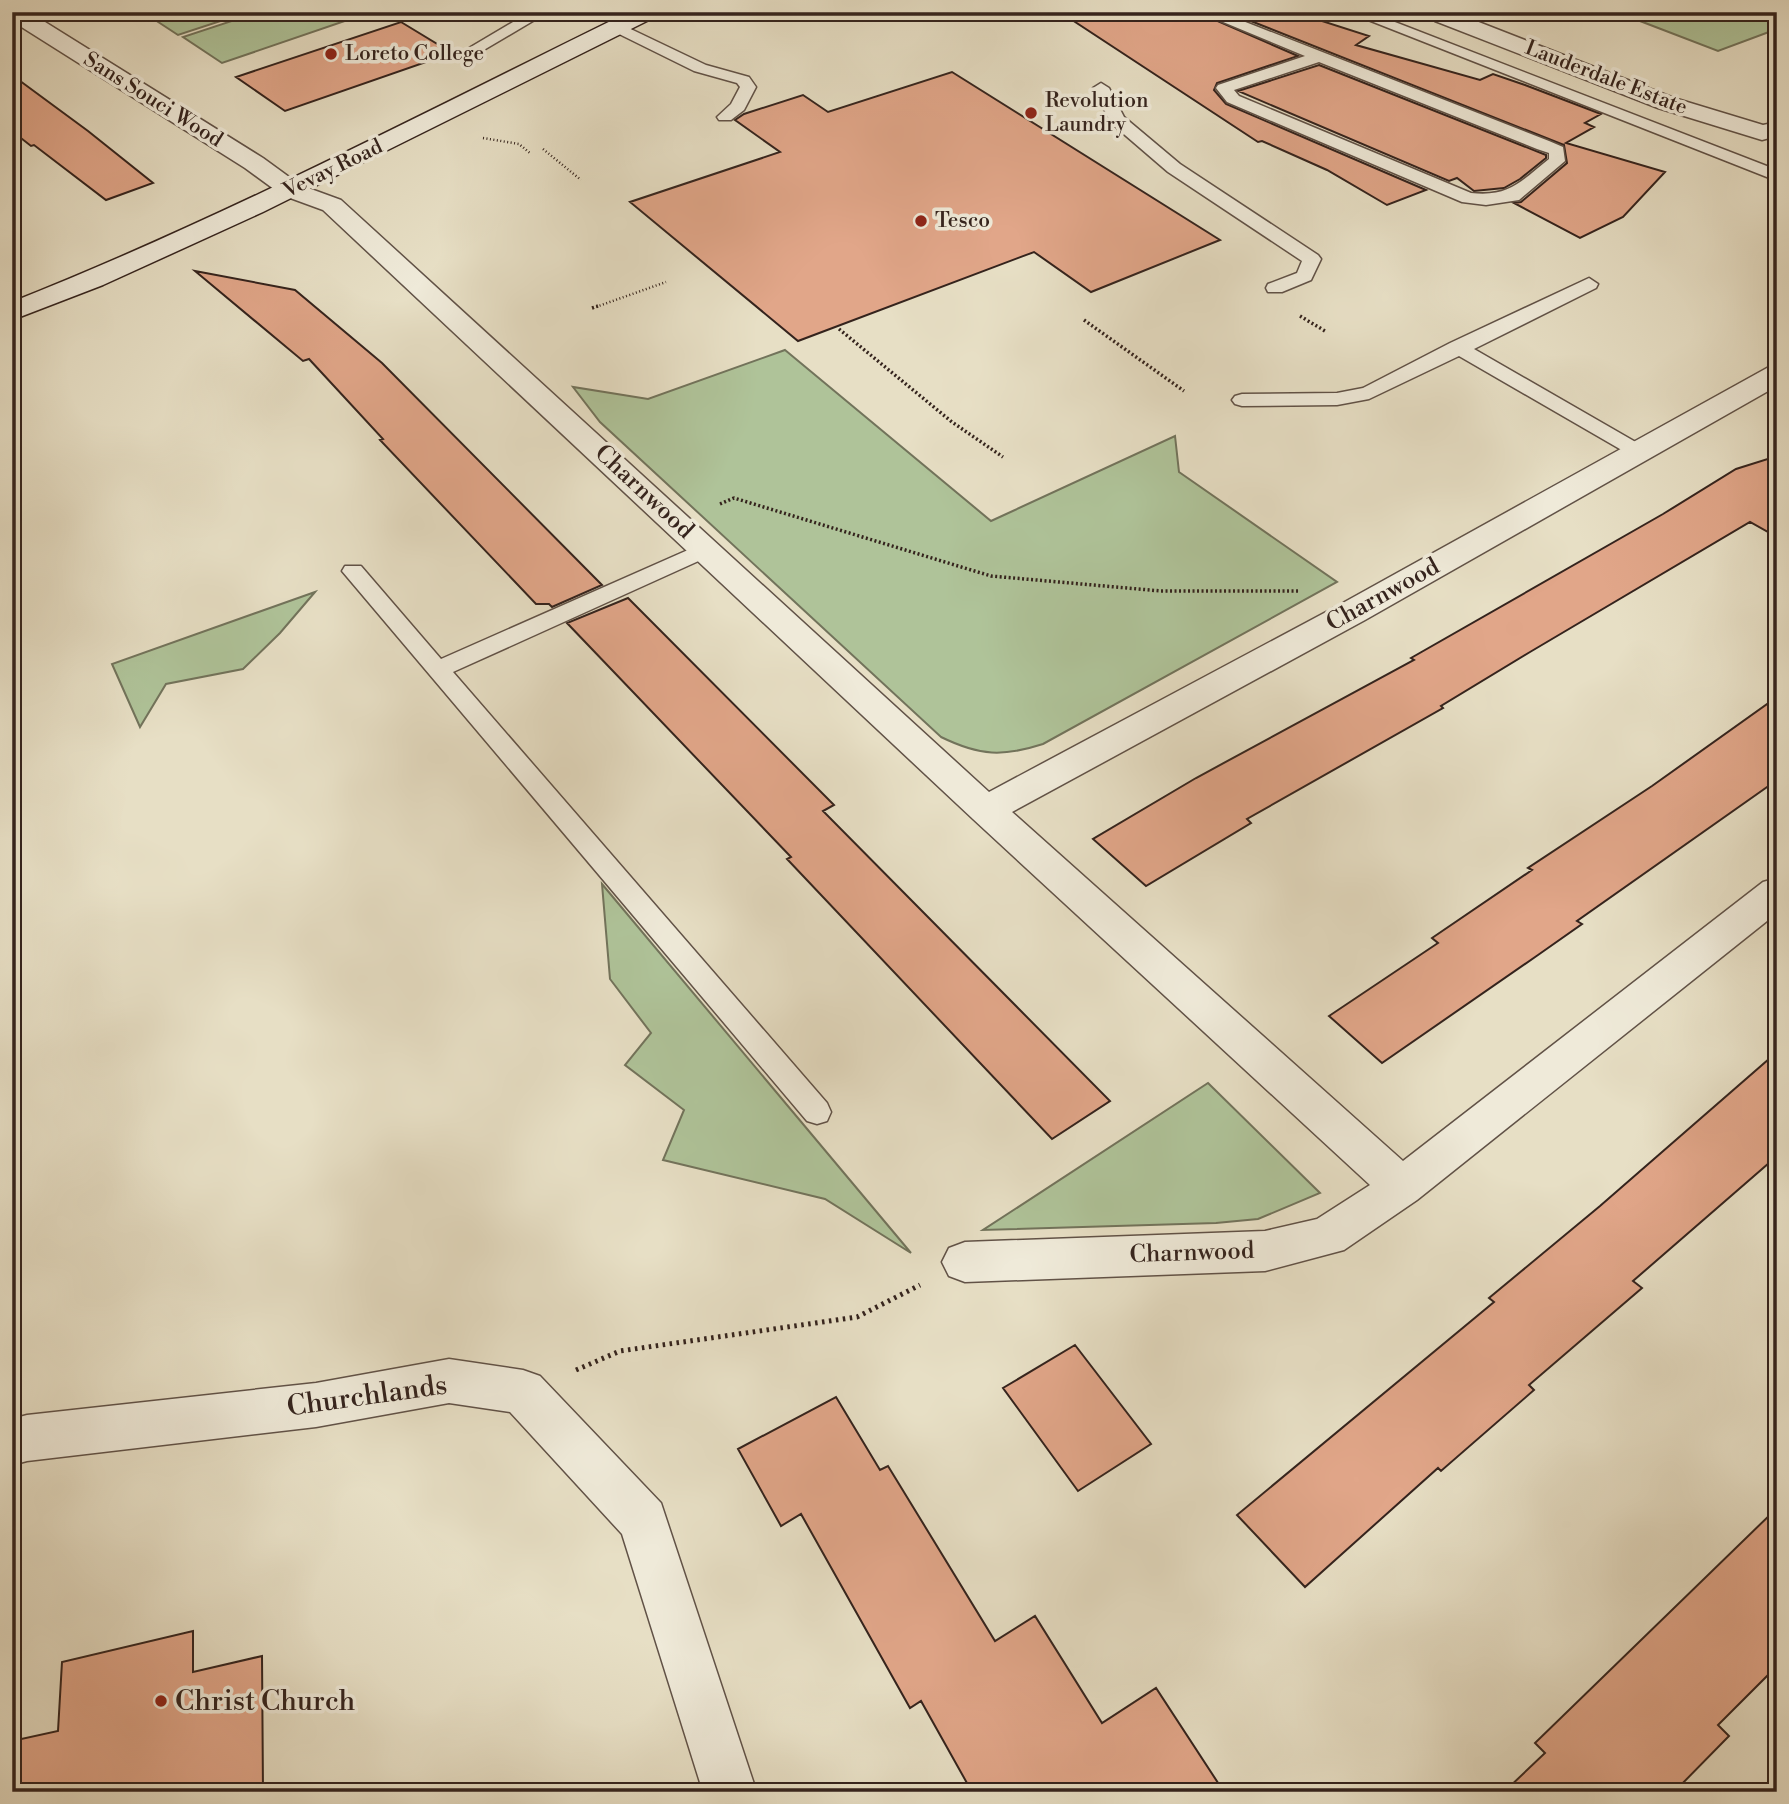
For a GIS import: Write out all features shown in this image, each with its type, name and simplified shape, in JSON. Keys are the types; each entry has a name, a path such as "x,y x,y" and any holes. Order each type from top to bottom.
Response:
{"street":[{"name":"Sans Souci Wood","path":"13,12 254,163 291,190"},
{"name":"Vevay Road","path":"12,312 154,255 291,190 647,12"},
{"name":"Lauderdale Estate","path":"1439,12 1443,16 1666,103 1762,133 1777,129"},
{"name":"Charnwood","path":"291,190 332,205 986,810 1402,1186"},
{"name":"Charnwood","path":"986,810 1353,612 1777,374"},
{"name":"Charnwood","path":"965,1262 1265,1251 1328,1236 1402,1186 1777,892"},
{"name":"Churchlands","path":"12,1442 27,1438 316,1405 449,1381 523,1392"},
{"path":"523,1392 643,1520 727,1784"}],"lane":[{"path":"472,51 541,12"},
{"path":"1206,12 1543,145 1557,151 1558,161 1513,196 1486,200 1468,198 1233,99 1224,88 1319,57"},
{"path":"1356,12 1777,176"},
{"path":"616,27 700,68 743,79 748,87 738,107 725,117"},
{"path":"1101,88 1117,120 1174,168 1312,260 1305,276 1275,288"},
{"path":"1242,400 1337,399 1369,393 1588,284"},
{"path":"1457,347 1639,452"},
{"path":"437,670 706,549"},
{"path":"353,571 817,1112"}],"path":[{"path":"543,149 581,180"},
{"path":"592,308 666,282"},
{"path":"1084,320 1184,391"},
{"path":"839,330 952,422 1003,457"},
{"path":"678,523 734,498 991,576 1161,591 1326,591 1353,612"},
{"path":"523,1392 620,1352 857,1317 965,1262"}],"green space":[{"path":"143,12 248,12 178,35"},
{"path":"259,12 371,12 222,63 183,37"},
{"path":"1625,12 1777,12 1777,29 1718,51 1640,21"},
{"path":"785,350 991,521 1175,436 1179,472 1337,582 1043,744 1016,751 992,753 955,743 941,737 600,422 573,387 648,399"},
{"path":"315,592 280,633 243,669 166,684 140,727 112,664"},
{"path":"602,884 911,1253 825,1199 663,1160 684,1110 625,1065 651,1033 610,979"},
{"path":"1208,1083 1320,1193 1258,1219 1216,1223 983,1230"}],"building":[{"path":"1060,12 1197,12 1298,56 1217,83 1214,90 1226,104 1426,190 1387,205 1327,170 1262,141 1258,142"},
{"path":"1228,12 1294,12 1369,36 1356,45 1480,80 1493,74 1525,85 1601,114 1585,123 1594,127 1566,143 1665,172 1623,217 1580,238 1514,203 1521,202 1567,163 1564,145"},
{"path":"401,22 452,53 285,111 236,77"},
{"path":"1319,65 1546,155 1546,158 1504,188 1474,191 1457,178 1449,181 1238,91"},
{"name":"Tesco","path":"952,72 1220,240 1091,292 1034,252 798,341 630,202 780,152 735,120 744,114 803,95 828,112"},
{"path":"12,75 153,183 106,200 34,145 31,146 12,131"},
{"path":"195,271 295,290 382,363 602,585 552,607 549,604 536,604 380,440 383,439 309,359 303,361"},
{"path":"1777,456 1777,537 1750,522 1441,706 1443,708 1247,819 1251,823 1146,886 1093,839 1196,778 1414,660 1411,658 1663,514 1736,469"},
{"path":"628,598 834,805 823,811 1110,1101 1052,1139 787,859 791,857 567,623"},
{"path":"1777,697 1777,780 1577,921 1582,924 1382,1063 1329,1016 1438,943 1432,938 1532,870 1528,868 1652,786"},
{"path":"1777,1052 1777,1156 1633,1281 1642,1288 1529,1385 1534,1390 1441,1471 1438,1468 1305,1587 1237,1515 1494,1302 1489,1298 1600,1206"},
{"path":"1075,1345 1151,1444 1078,1491 1003,1388"},
{"path":"836,1397 880,1470 888,1466 995,1641 1035,1616 1102,1723 1156,1688 1224,1792 972,1792 921,1701 910,1708 801,1514 781,1526 738,1449"},
{"path":"1777,1508 1777,1666 1718,1725 1729,1736 1674,1792 1504,1792 1545,1753 1535,1743"},
{"name":"Christ Church","path":"193,1631 193,1672 262,1656 263,1792 12,1792 12,1741 58,1731 62,1662"}],"place":[{"name":"Loreto College","path":"331,54"},
{"name":"Revolution Laundry","path":"1031,113"},
{"name":"Tesco","path":"921,221"},
{"name":"Christ Church","path":"161,1701"}]}
